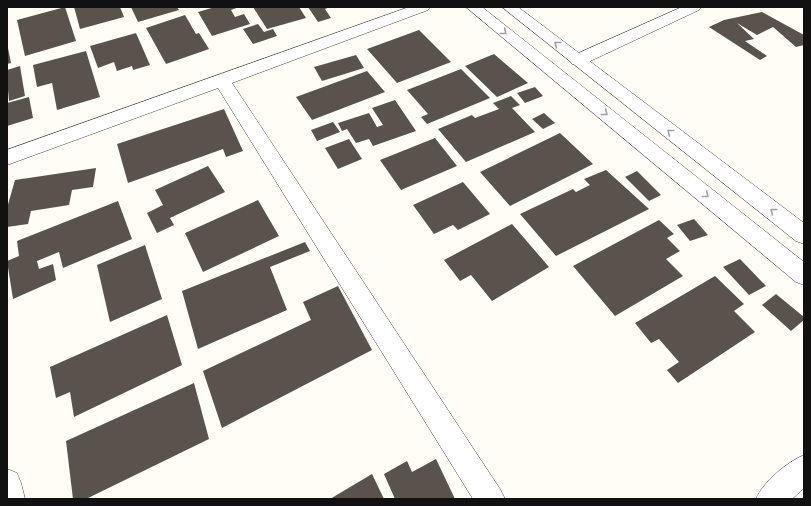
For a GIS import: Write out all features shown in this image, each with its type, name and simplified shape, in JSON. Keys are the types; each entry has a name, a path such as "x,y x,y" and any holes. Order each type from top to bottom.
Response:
{"street":[{"path":"7,158 423,7"},
{"path":"473,7 804,275"},
{"path":"509,7 804,235"},
{"path":"578,60 694,7"},
{"path":"222,81 490,499"},
{"path":"771,499 804,469"},
{"path":"7,483 10,499"}],"building":[{"path":"65,7 76,41 25,56 17,20"},
{"path":"74,7 120,7 124,17 80,29"},
{"path":"131,7 177,7 179,10 138,22"},
{"path":"215,7 239,7 231,10 235,17 244,14 250,24 212,36 198,12"},
{"path":"253,7 299,7 306,18 267,29"},
{"path":"308,7 330,7 325,9 331,18 318,22"},
{"path":"762,12 804,35 804,45 796,47 773,27 757,35 737,23 754,39 745,41 767,56 760,60 709,27 724,20"},
{"path":"185,15 196,34 199,33 209,49 166,64 146,28"},
{"path":"258,24 264,32 273,29 277,36 253,44 243,29"},
{"path":"419,30 451,62 397,83 367,49"},
{"path":"136,33 150,65 133,70 132,66 117,71 114,62 98,68 90,46"},
{"path":"7,43 11,63 7,64"},
{"path":"86,51 100,97 57,110 52,83 37,87 33,65"},
{"path":"494,54 528,83 497,97 465,66"},
{"path":"356,55 364,68 322,81 314,67"},
{"path":"20,66 25,96 9,101 8,90 7,91 7,70"},
{"path":"461,69 490,98 427,124 421,117 428,114 407,90"},
{"path":"367,71 385,92 312,120 296,97"},
{"path":"535,87 543,96 525,103 517,93"},
{"path":"511,96 520,105 512,108 535,132 466,162 438,129 472,115 475,118 499,109 493,103"},
{"path":"29,97 33,118 7,126 7,103"},
{"path":"395,100 416,131 373,146 369,139 356,143 347,129 342,131 338,123 369,113 377,127 383,125 372,108"},
{"path":"224,109 243,151 226,157 223,149 128,183 117,144"},
{"path":"544,113 555,123 543,129 532,119"},
{"path":"333,122 340,132 317,141 311,130"},
{"path":"560,133 593,164 510,206 480,172"},
{"path":"435,138 457,166 401,190 380,160"},
{"path":"349,139 362,159 338,169 325,148"},
{"path":"208,166 225,192 170,218 174,225 157,233 147,213 163,205 155,190"},
{"path":"96,168 93,187 72,190 69,205 31,211 28,224 7,227 7,208 15,180"},
{"path":"606,170 649,209 556,256 520,214 573,189 576,192 590,185 584,179"},
{"path":"637,171 661,195 649,201 625,177"},
{"path":"463,182 490,214 458,230 453,225 434,234 413,205"},
{"path":"258,200 279,236 203,272 185,233"},
{"path":"118,201 132,239 63,268 59,252 37,261 39,269 53,264 56,280 13,299 7,261 19,256 17,241"},
{"path":"694,219 708,235 690,241 677,225"},
{"path":"659,220 674,234 667,238 680,251 666,259 683,276 615,316 573,266"},
{"path":"512,224 549,267 492,301 471,275 460,281 444,260"},
{"path":"305,242 310,251 270,267 287,310 198,349 182,291"},
{"path":"145,245 162,299 110,322 97,265"},
{"path":"740,259 766,286 749,295 723,267"},
{"path":"715,276 744,304 734,311 755,332 678,383 667,370 679,362 659,339 651,343 635,323"},
{"path":"338,286 372,350 222,428 203,371 311,320 303,302"},
{"path":"776,294 804,317 804,320 791,331 762,305"},
{"path":"167,315 182,365 74,417 70,392 56,398 50,367"},
{"path":"194,383 209,439 86,499 73,499 66,441"},
{"path":"436,459 455,499 395,499 384,474 407,461 412,472"},
{"path":"372,474 384,499 330,499"}]}
